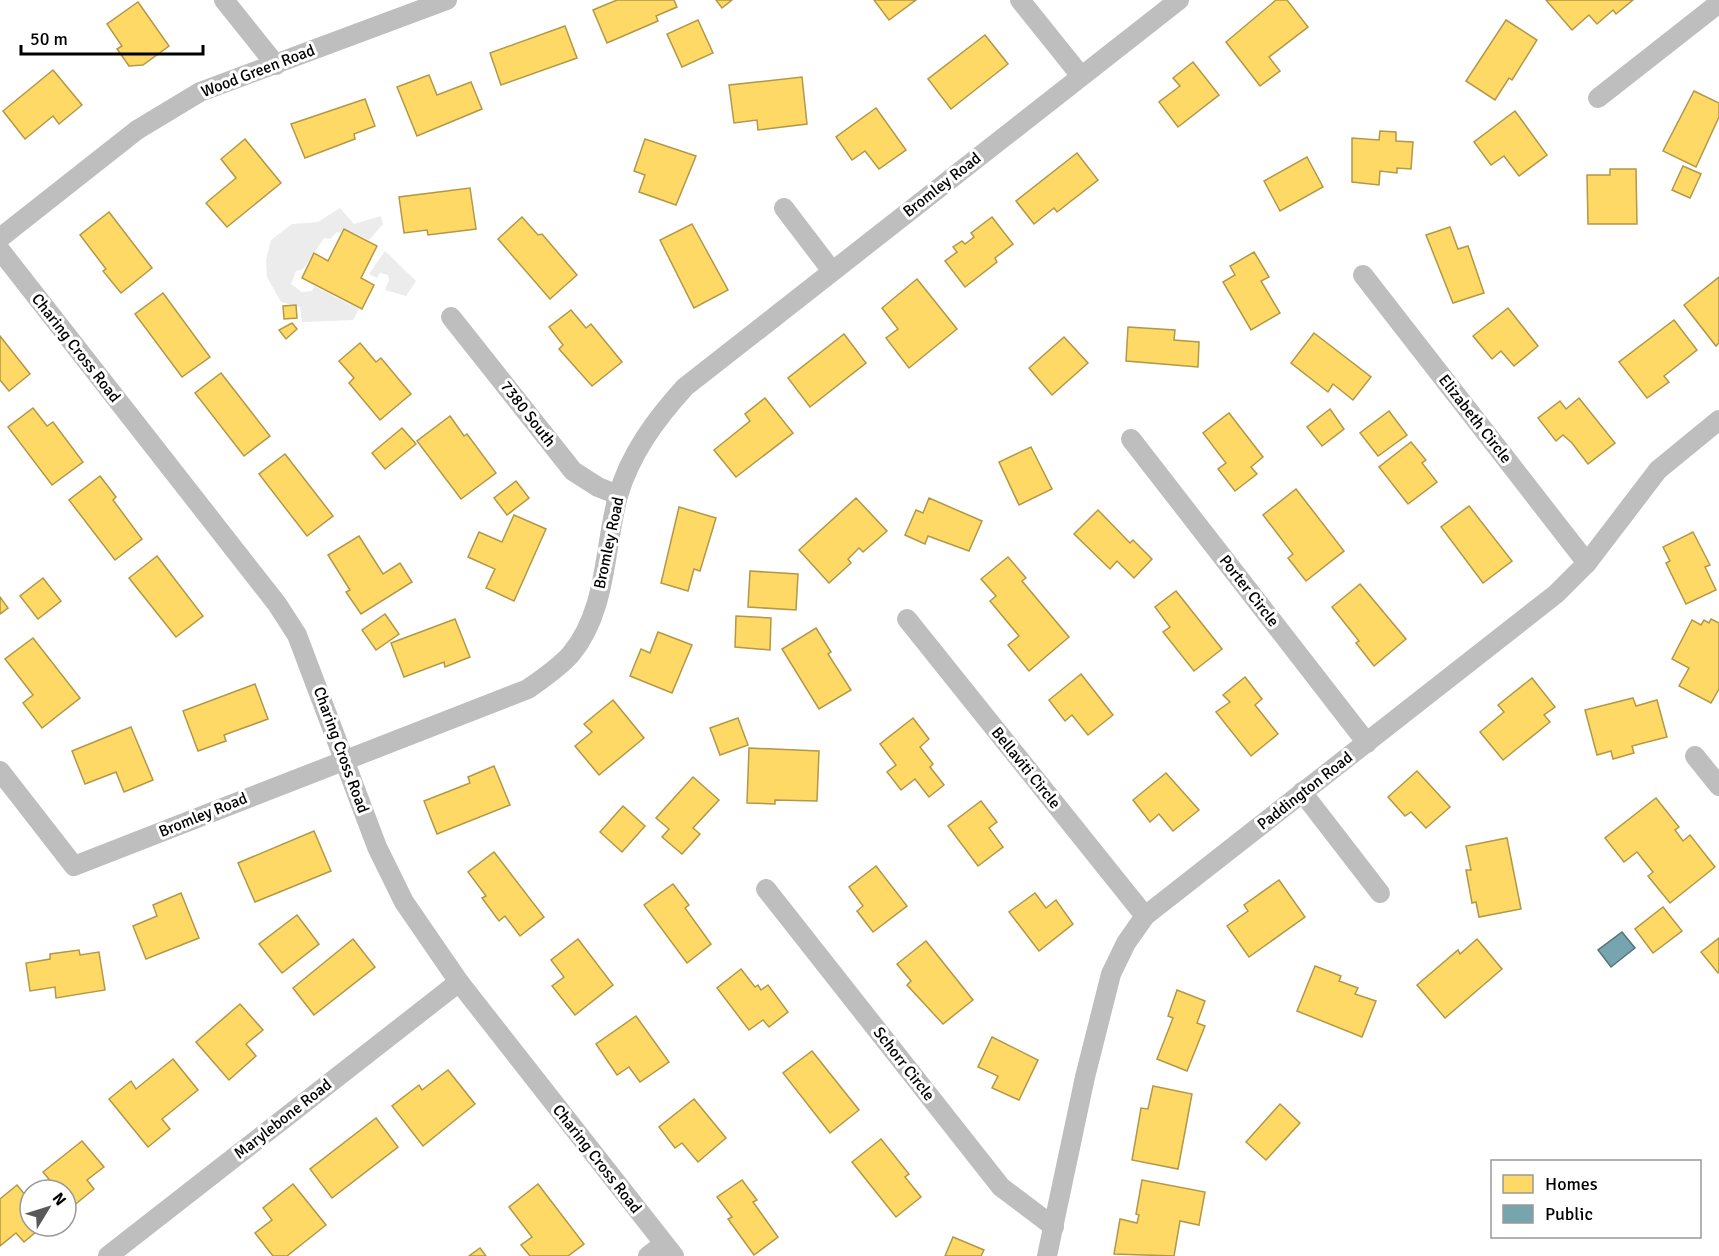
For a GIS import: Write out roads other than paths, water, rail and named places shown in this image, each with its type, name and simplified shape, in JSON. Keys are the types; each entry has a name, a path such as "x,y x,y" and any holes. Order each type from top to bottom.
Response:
{"street":[{"path":"224,0 276,65"},
{"name":"Wood Green Road","path":"0,238 137,130 200,92 447,0"},
{"path":"1020,0 1081,76"},
{"name":"Bromley Road","path":"0,771 75,866 528,688 553,672 571,654 583,635 596,602 618,495 636,451 658,417 685,387 1179,0"},
{"path":"1598,98 1719,3"},
{"path":"784,208 832,271"},
{"name":"Charing Cross Road","path":"0,250 278,603 302,646 377,847 404,902 459,982 669,1250"},
{"name":"Elizabeth Circle","path":"1363,275 1587,563"},
{"name":"7380 South","path":"451,317 573,471 598,487 618,495"},
{"name":"Paddington Road","path":"1047,1256 1085,1077 1111,974 1125,943 1145,916 1556,594 1587,563 1658,470 1719,420"},
{"name":"Porter Circle","path":"1131,439 1367,743"},
{"name":"Bellaviti Circle","path":"907,619 1145,916"},
{"path":"1695,756 1719,786"},
{"path":"1302,792 1380,893"},
{"name":"Schorr Circle","path":"766,889 1001,1187 1054,1227"},
{"name":"Marylebone Road","path":"108,1256 459,982"},
{"path":"648,1256 669,1250"}]}
